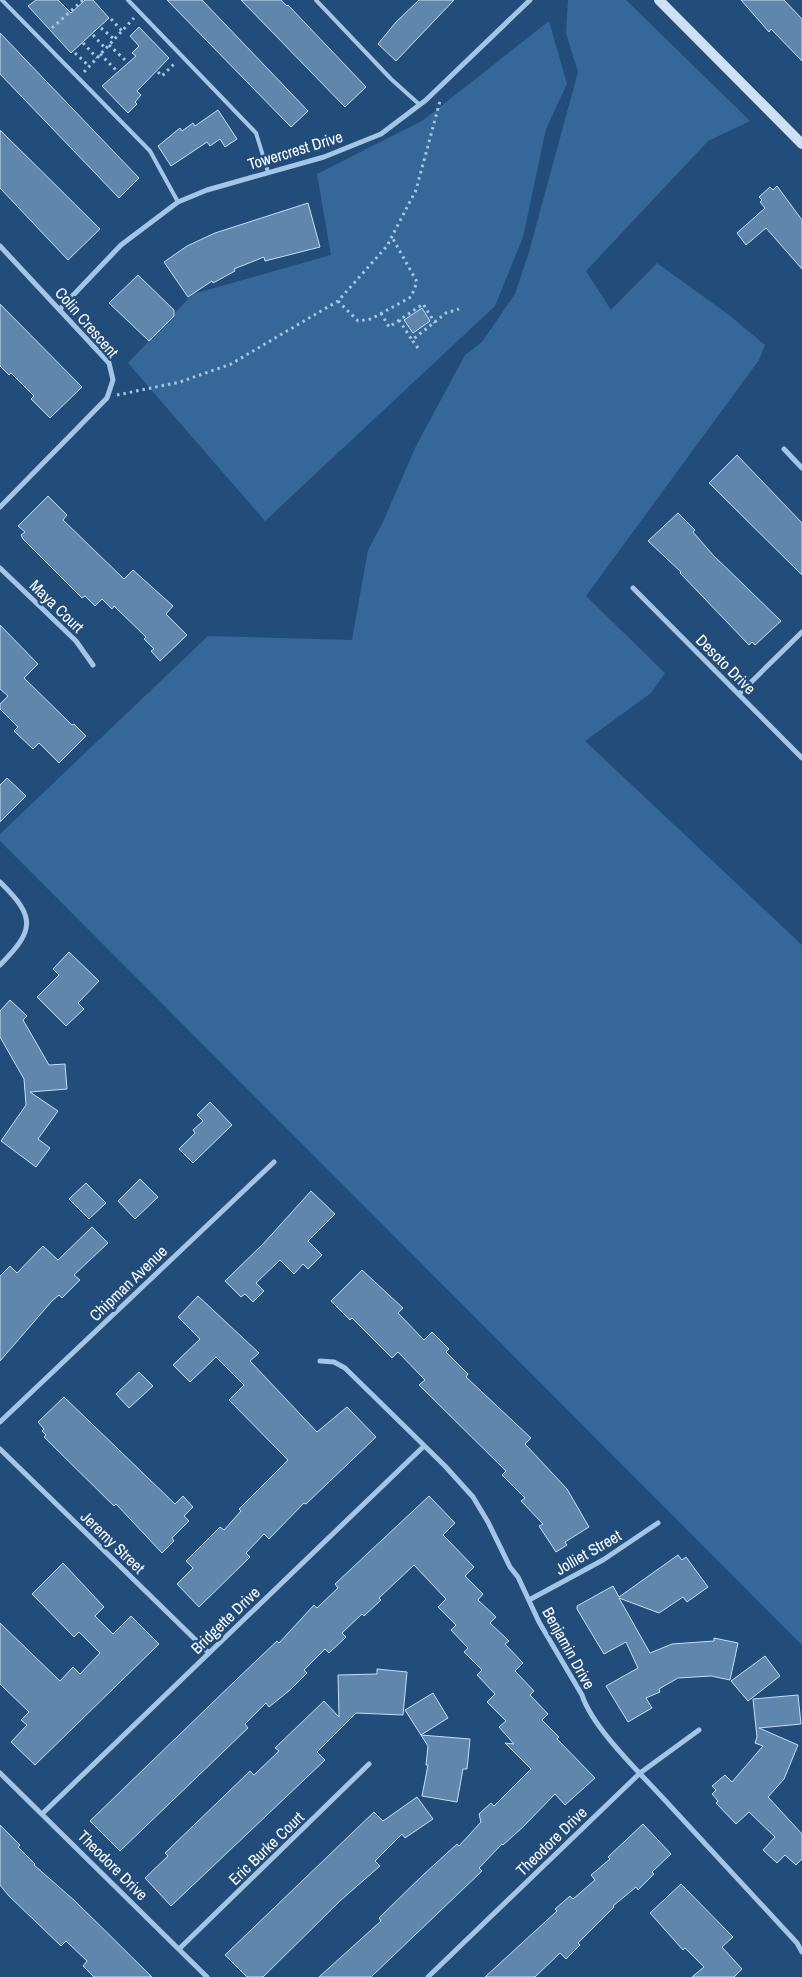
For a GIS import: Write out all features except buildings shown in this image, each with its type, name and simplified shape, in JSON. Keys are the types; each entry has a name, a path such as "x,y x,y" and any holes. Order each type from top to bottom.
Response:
{"main road":[{"path":"659,0 802,144"}],"street":[{"name":"Towercrest Drive","path":"60,308 121,245 178,202 207,190 324,157 381,134 420,105 530,0"},
{"name":"Colin Crescent","path":"0,246 109,362 113,380 107,398"},
{"path":"0,507 107,398"},
{"path":"784,449 802,468"},
{"name":"Maya Court","path":"0,568 76,641 93,665"},
{"name":"Desoto Drive","path":"633,588 802,758"},
{"path":"739,694 802,632"},
{"path":"0,882 20,903 26,923 21,943 0,965"},
{"name":"Chipman Avenue","path":"0,1422 274,1162"},
{"name":"Benjamin Drive","path":"320,1361 334,1362 345,1368 473,1497 539,1622 586,1705 640,1773 797,1943 802,1952"},
{"name":"Bridgette Drive","path":"43,1813 424,1446"},
{"name":"Jeremy Street","path":"0,1449 209,1653"},
{"name":"Jolliet Street","path":"529,1600 603,1560 658,1523"},
{"name":"Theodore Drive","path":"428,1977 640,1773 699,1730"},
{"name":"Eric Burke Court","path":"179,1949 369,1764"},
{"name":"Theodore Drive","path":"0,1773 43,1813 207,1977"}],"lane":[{"path":"2,0 150,151 178,202"},
{"path":"128,0 256,132 268,172"},
{"path":"316,0 391,79 420,105"}],"path":[{"path":"52,28 83,0"},
{"path":"78,78 139,12"},
{"path":"111,19 122,30"},
{"path":"101,28 114,40"},
{"path":"93,36 106,48"},
{"path":"83,43 97,58"},
{"path":"109,44 125,60"},
{"path":"75,53 89,66"},
{"path":"100,54 118,71"},
{"path":"158,72 162,76 182,56"},
{"path":"107,398 180,382 231,364 338,300 387,246 416,190 432,138 445,82"},
{"path":"338,300 358,321 371,319 411,297 416,282 392,237"},
{"path":"381,313 389,327 423,304 435,323"},
{"path":"409,347 446,313 459,309"},
{"path":"399,320 418,348"}],"shaded area":[{"path":"568,0 626,0 750,121 708,141 586,271 611,310 657,263 729,315 765,345 759,360 586,596 665,673 651,693 585,741 802,945 802,1645 0,841 0,834 208,636 352,640 368,550 383,522 416,446 465,355 482,342 515,294 529,252 578,72 566,33"},
{"path":"549,21 567,84 546,129 523,237 495,306 265,521 128,363 193,294 331,255 317,174 422,121"}]}
